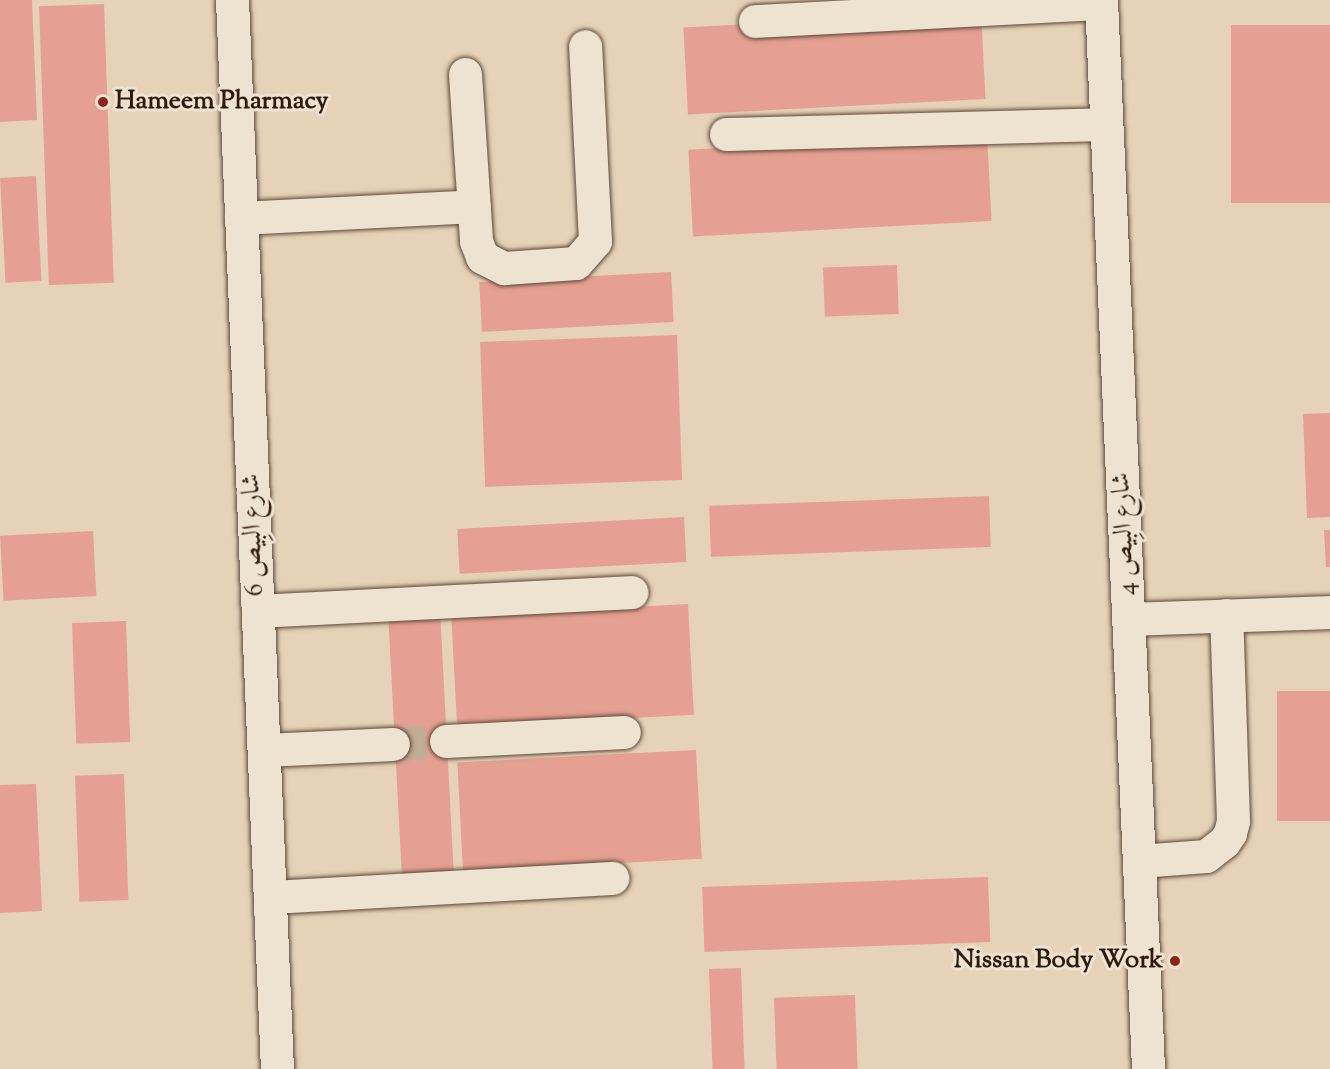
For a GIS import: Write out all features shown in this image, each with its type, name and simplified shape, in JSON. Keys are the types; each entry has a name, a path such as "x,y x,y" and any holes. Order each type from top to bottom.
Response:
{"street":[{"name":"شارع البِيص 6","path":"231,0 277,1069"},
{"path":"754,21 1101,2"},
{"name":"شارع البِيص 4","path":"1101,2 1148,1069"},
{"path":"465,74 478,250 496,267 576,263 591,250 595,231 585,46"},
{"path":"726,134 1106,124"},
{"path":"241,218 474,206"},
{"path":"258,611 633,592"},
{"path":"1129,619 1330,612"},
{"path":"1139,861 1206,856 1224,842 1230,833 1233,821 1226,615"},
{"path":"446,741 624,732"},
{"path":"264,750 393,744"},
{"path":"270,897 612,878"}],"building":[{"path":"0,0 32,0 37,120 0,122"},
{"path":"104,4 114,283 49,285 39,6"},
{"path":"981,12 986,99 688,114 683,28"},
{"path":"1231,25 1330,25 1330,203 1231,203"},
{"path":"987,134 992,221 693,237 688,150"},
{"path":"36,176 41,281 6,283 0,178"},
{"path":"897,265 899,314 825,317 823,268"},
{"path":"671,272 674,322 482,332 479,282"},
{"path":"677,335 682,480 485,487 480,342"},
{"path":"1330,413 1330,517 1307,518 1303,414"},
{"path":"989,496 991,547 711,557 709,506"},
{"path":"684,517 686,562 460,574 457,529"},
{"path":"1324,530 1330,530 1330,567 1326,567"},
{"path":"93,531 96,596 4,601 0,536"},
{"path":"688,604 694,715 457,727 451,616"},
{"path":"440,610 454,876 402,878 388,613"},
{"path":"126,621 130,742 76,744 72,623"},
{"path":"1277,691 1330,691 1330,821 1277,821"},
{"path":"696,750 702,859 463,871 457,763"},
{"path":"124,774 128,900 79,902 75,776"},
{"path":"36,784 42,911 0,913 0,785"},
{"path":"988,877 990,942 704,952 702,887"},
{"path":"741,968 745,1069 713,1069 709,969"},
{"path":"855,995 858,1069 777,1069 774,998"}],"tunnel":[{"path":"393,744 446,741"}],"place":[{"name":"Hameem Pharmacy","path":"103,102"},
{"name":"Nissan Body Work","path":"1175,961"}]}
